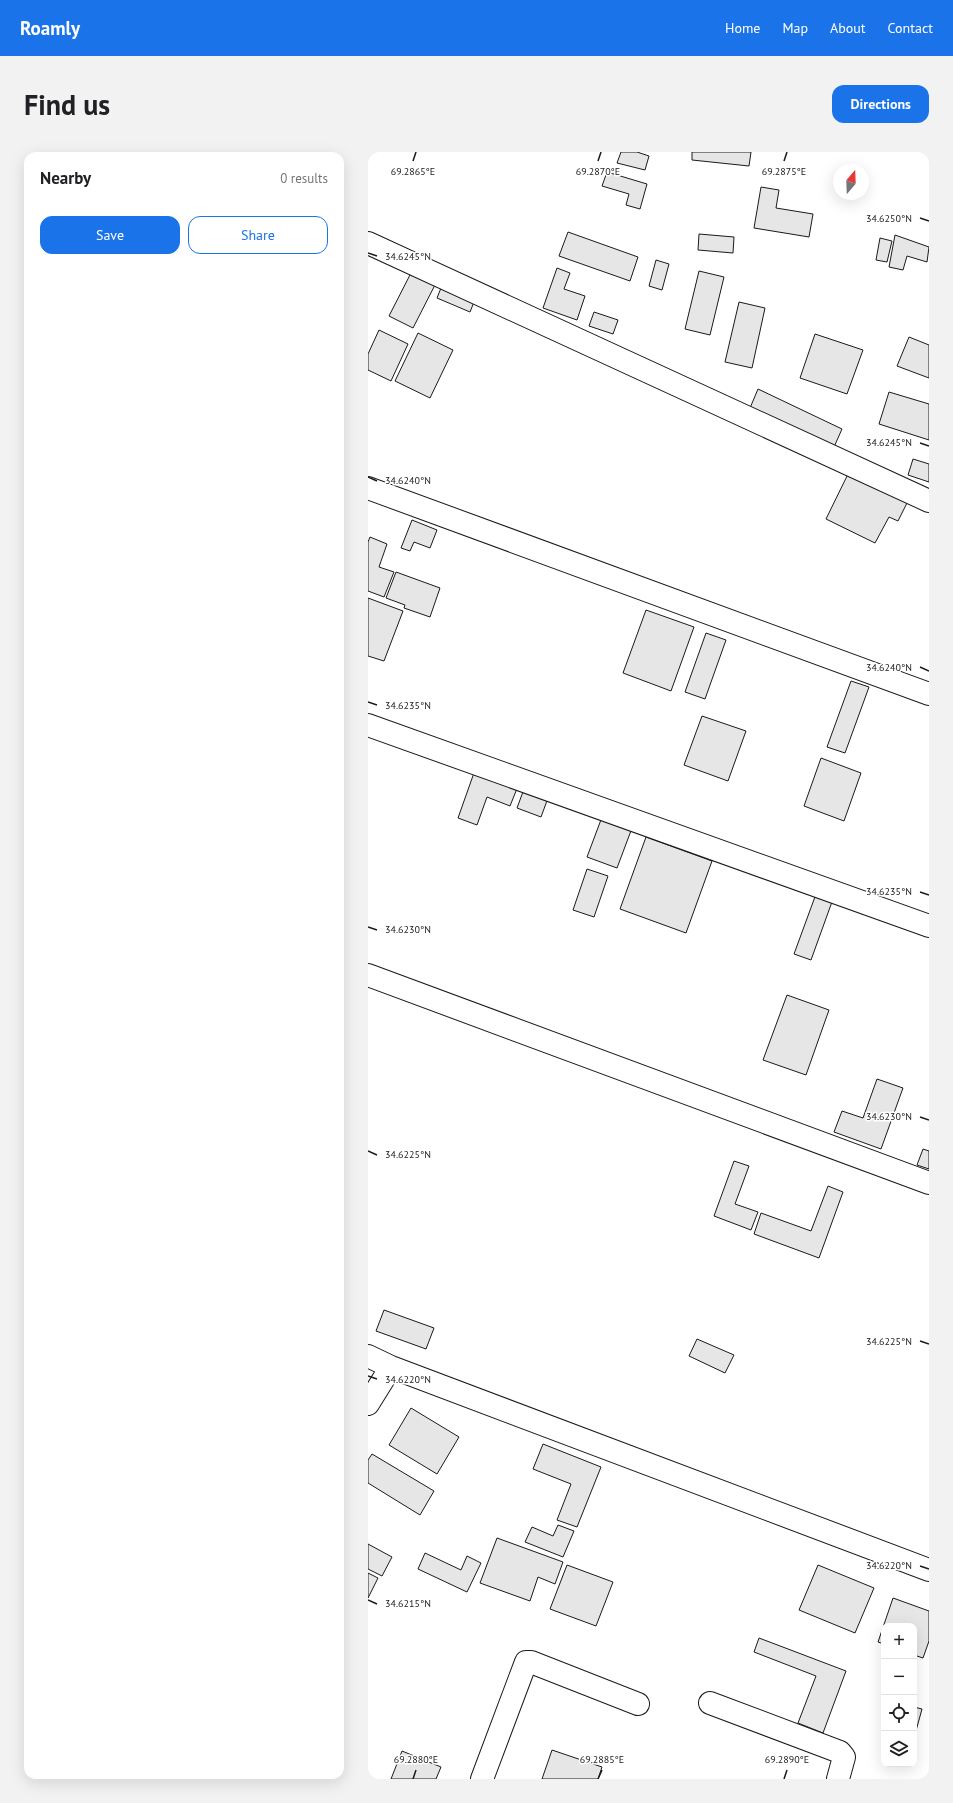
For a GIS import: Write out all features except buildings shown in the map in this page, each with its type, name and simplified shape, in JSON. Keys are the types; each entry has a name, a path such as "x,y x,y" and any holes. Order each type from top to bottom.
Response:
{"street":[{"path":"368,243 929,501"},
{"path":"368,488 929,694"},
{"path":"368,725 929,926"},
{"path":"368,975 929,1183"},
{"path":"368,1356 391,1367 929,1570"},
{"path":"368,1404 391,1367"},
{"path":"482,1779 526,1662 531,1662 638,1704"},
{"path":"710,1703 840,1752 844,1757 838,1779"}]}
